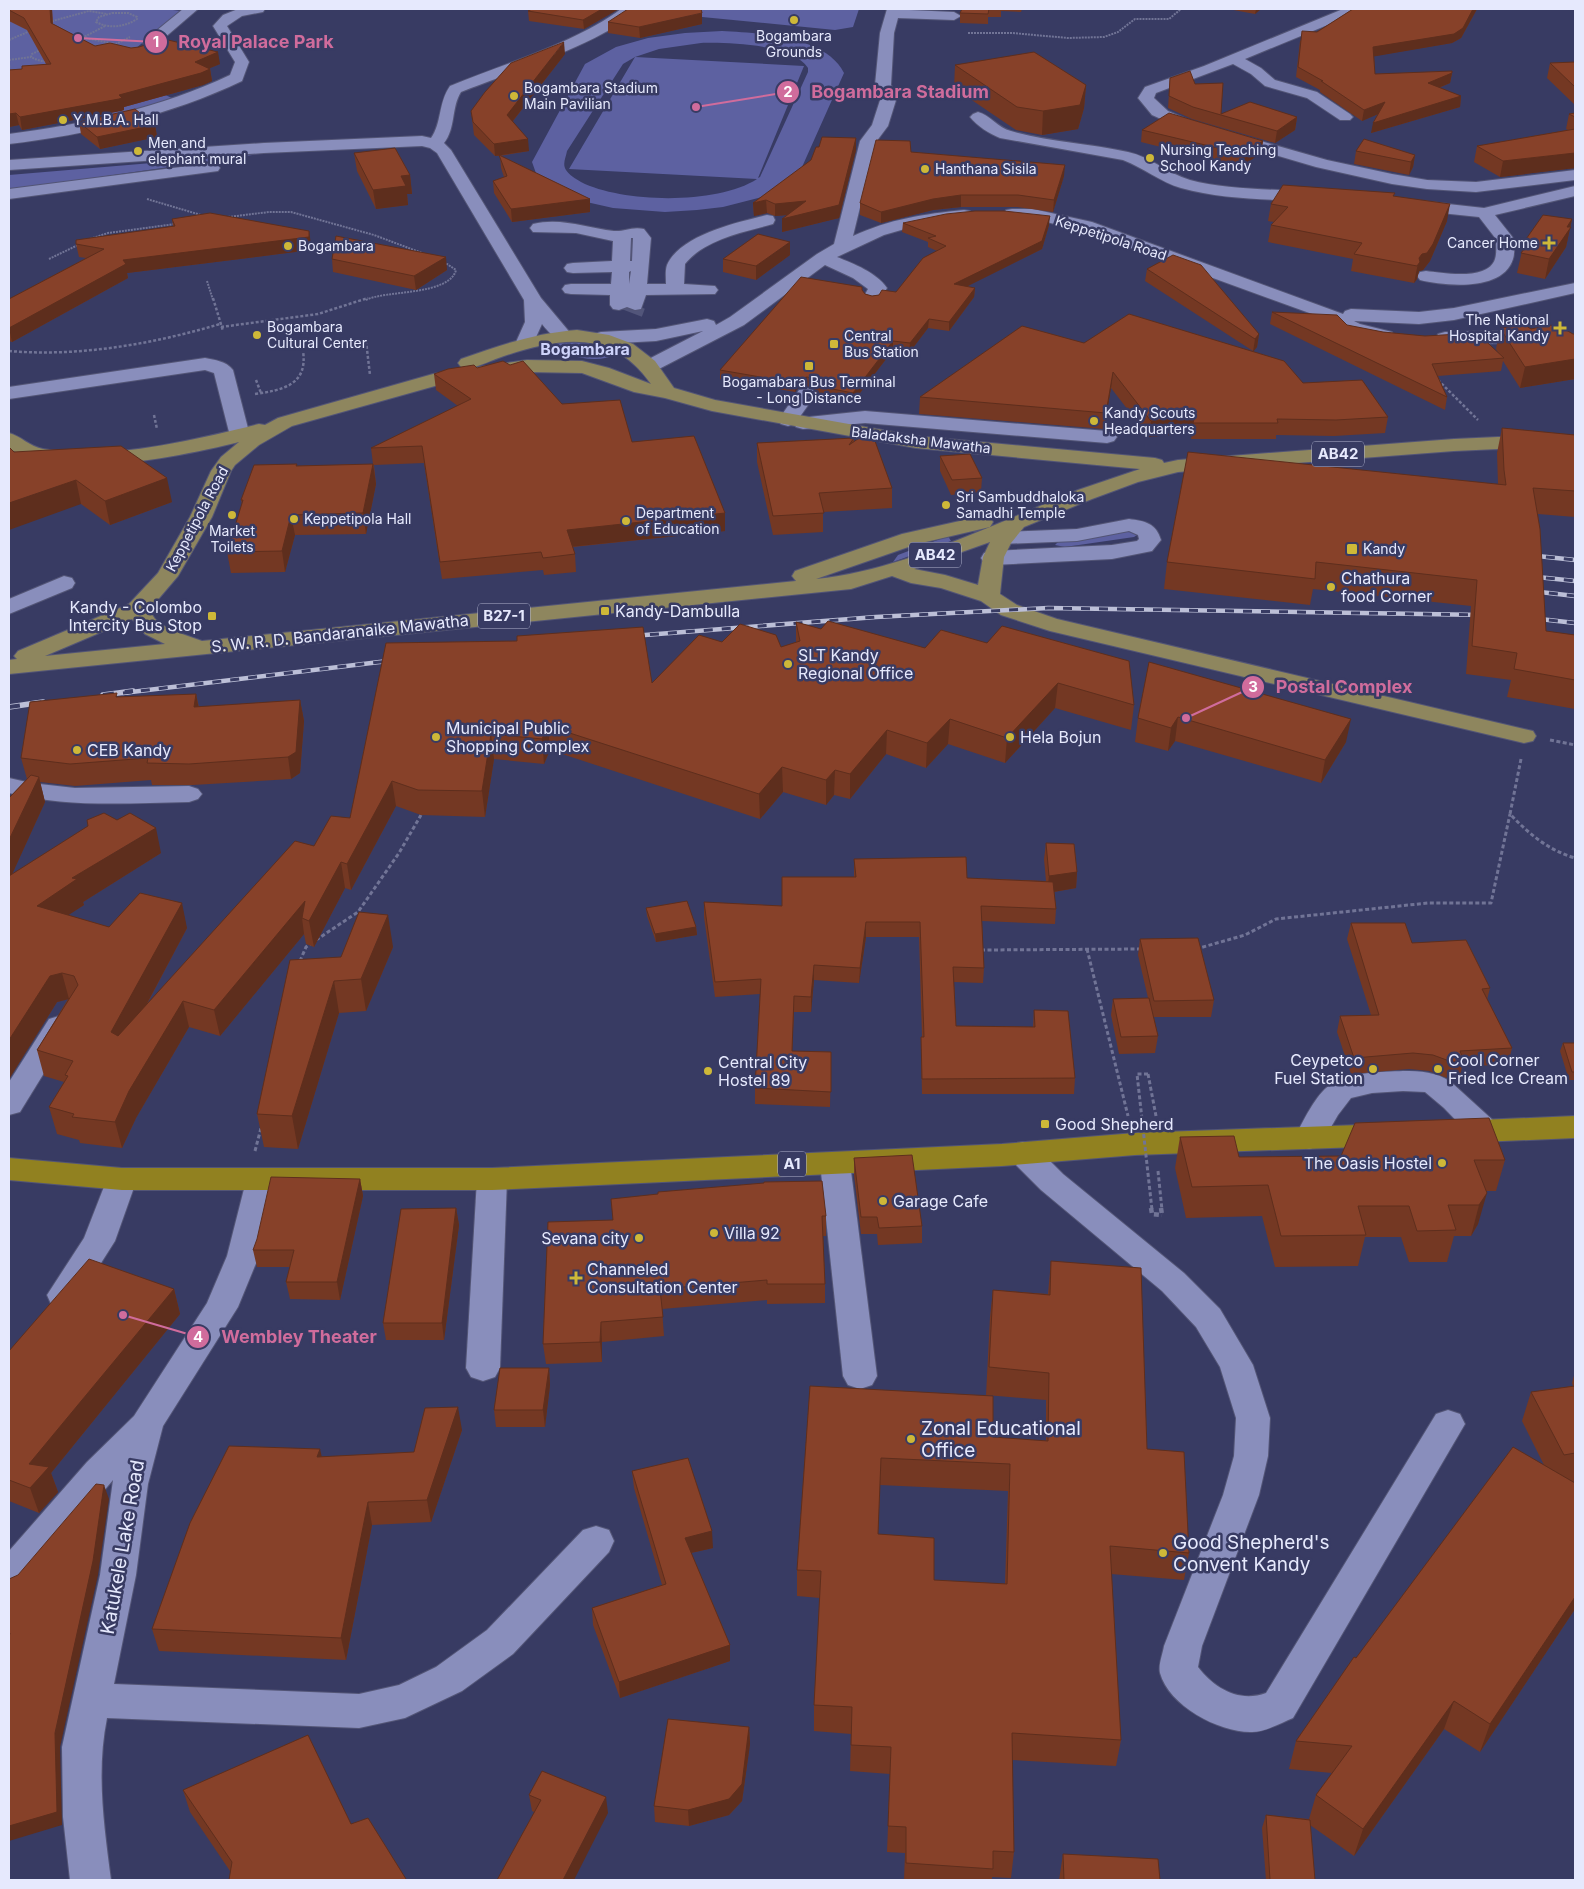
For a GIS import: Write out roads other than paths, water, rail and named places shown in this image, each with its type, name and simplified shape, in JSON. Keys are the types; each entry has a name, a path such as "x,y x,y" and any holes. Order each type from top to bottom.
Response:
{"highway":[{"name":"A1","path":"9,1170 122,1180 492,1179 1022,1153 1135,1144 1575,1127"}],"main road":[{"name":"Keppetipola Road","path":"433,380 445,373 525,342 564,335 597,337 626,347 648,367"},
{"path":"525,342 565,357 648,367 667,392"},
{"name":"Keppetipola Road","path":"9,662 137,609 167,576 200,517 220,471 228,461 252,441 284,422 433,380 527,366 570,366"},
{"name":"Baladaksha Mawatha","path":"570,366 594,370 641,388 667,392 712,405 916,442 1178,466"},
{"path":"9,439 20,448 34,454 52,457 86,458 157,454 211,444 284,422"},
{"name":"AB42","path":"851,582 1009,530 1040,513 1101,487 1153,471 1178,466 1401,448 1498,443 1575,445"},
{"path":"1066,457 1089,471 1101,487"},
{"path":"757,590 910,539 965,525 1040,513"},
{"path":"989,596 992,558 1009,530"},
{"path":"892,569 910,576 945,582 989,596 1008,610"},
{"path":"851,582 924,597 1008,610 1028,618 1073,630 1524,736"},
{"name":"S. W. R. D. Bandaranaike Mawatha","path":"9,667 851,582"},
{"path":"137,609 149,628 163,636 181,642 206,646"}],"street":[{"path":"150,44 191,9"},
{"path":"9,139 54,134 145,113 237,78 242,62 220,26 226,18 258,9"},
{"path":"435,144 443,138 451,95 455,89 583,38 614,21 630,9"},
{"path":"1354,9 1234,59 1150,90 1146,98 1151,108 1165,117 1185,124 1350,170 1391,179 1462,187 1486,186 1575,175"},
{"path":"842,247 868,141 880,126 889,97 883,85 887,33 893,11 954,15"},
{"path":"1234,59 1256,71 1270,83 1319,99 1345,117"},
{"path":"978,117 997,131 1006,135 1126,156 1146,164 1166,177 1186,184 1240,191 1334,198"},
{"path":"9,165 340,144 422,141 435,144 443,150 532,300 550,322 564,335"},
{"path":"9,194 277,161 322,152 340,144"},
{"path":"1399,203 1484,213 1575,191"},
{"path":"1426,276 1472,280 1492,274 1504,261 1505,239 1484,213"},
{"name":"Keppetipola Road","path":"648,367 737,321 823,258 842,247 878,231 921,219 989,214 1033,214 1086,226 1332,315"},
{"path":"675,290 676,264 688,249 767,220"},
{"path":"539,228 576,228 621,241"},
{"path":"597,337 626,306 641,266 641,235 629,233 622,235 619,266 626,306"},
{"path":"551,244 621,241"},
{"path":"823,258 857,272 874,284 878,288 872,298"},
{"path":"573,268 641,266"},
{"path":"1332,315 1419,318 1454,314 1575,288"},
{"path":"570,289 626,306 675,290 709,290"},
{"path":"525,342 534,322 532,300"},
{"name":"Keppetipola Road","path":"597,337 656,335 687,330 710,324 755,307"},
{"path":"1332,315 1353,328 1366,333 1400,337"},
{"path":"1428,338 1537,337 1575,341"},
{"path":"1537,337 1575,348"},
{"path":"9,393 205,364 223,370 240,436"},
{"path":"806,394 795,421 880,418 1107,437"},
{"path":"992,558 1112,552 1144,546 1150,540 1148,532 1140,527 1129,524 1078,535 1009,530"},
{"path":"9,607 64,583"},
{"path":"9,784 26,790 78,796 189,794"},
{"path":"9,1105 69,1010"},
{"path":"1309,1138 1342,1090 1352,1085 1420,1081 1432,1083 1442,1090 1485,1131"},
{"path":"1022,1153 1052,1182 1173,1282 1208,1318 1236,1365 1254,1418 1251,1456 1241,1494 1183,1646 1178,1671 1193,1691 1227,1712 1254,1715 1279,1706 1448,1424"},
{"path":"835,1163 860,1376"},
{"path":"483,1368 492,1179"},
{"path":"41,1319 66,1291 99,1241 122,1180"},
{"name":"Katukele Lake Road","path":"90,1880 83,1817 82,1747 118,1575 130,1484 147,1423 222,1306 243,1256 254,1181"},
{"path":"9,1577 99,1472 147,1423"},
{"path":"92,1700 359,1711 405,1701 449,1679 500,1642 596,1541"}],"tunnel":[{"path":"632,313 635,305"}],"railway":[{"path":"1528,555 1575,560"},
{"path":"1528,576 1575,581"},
{"path":"1531,591 1575,596"},
{"path":"632,636 876,617 1048,608 1483,615"},
{"path":"1531,618 1575,623"},
{"path":"123,693 396,660"},
{"path":"103,695 133,691"},
{"path":"9,707 43,702"}],"place":[{"name":"Bogambara Grounds","path":"794,20"},
{"name":"Royal Palace Park","path":"78,38"},
{"name":"Bogambara Stadium Main Pavilian","path":"514,96"},
{"name":"Bogambara Stadium","path":"696,107"},
{"name":"Y.M.B.A. Hall","path":"63,120"},
{"name":"Men and elephant mural","path":"138,151"},
{"name":"Nursing Teaching School Kandy","path":"1150,158"},
{"name":"Hanthana Sisila","path":"925,169"},
{"name":"Cancer Home","path":"1549,243"},
{"name":"Bogambara","path":"288,246"},
{"name":"The National Hospital Kandy","path":"1560,328"},
{"name":"Bogambara Cultural Center","path":"257,335"},
{"name":"Central Bus Station","path":"834,344"},
{"name":"Bogamabara Bus Terminal - Long Distance","path":"809,366"},
{"name":"Kandy Scouts Headquarters","path":"1094,421"},
{"name":"Sri Sambuddhaloka Samadhi Temple","path":"946,505"},
{"name":"Market Toilets","path":"232,515"},
{"name":"Keppetipola Hall","path":"294,519"},
{"name":"Department of Education","path":"626,521"},
{"name":"Kandy","path":"1352,549"},
{"name":"Chathura food Corner","path":"1331,587"},
{"name":"Kandy-Dambulla","path":"605,611"},
{"name":"Kandy - Colombo Intercity Bus Stop","path":"212,616"},
{"name":"SLT Kandy Regional Office","path":"788,664"},
{"name":"Postal Complex","path":"1186,718"},
{"name":"Municipal Public Shopping Complex","path":"436,737"},
{"name":"Hela Bojun","path":"1010,737"},
{"name":"CEB Kandy","path":"77,750"},
{"name":"Ceypetco Fuel Station","path":"1373,1069"},
{"name":"Cool Corner Fried Ice Cream","path":"1438,1069"},
{"name":"Central City Hostel 89","path":"708,1071"},
{"name":"Good Shepherd","path":"1045,1124"},
{"name":"The Oasis Hostel","path":"1442,1163"},
{"name":"Garage Cafe","path":"883,1201"},
{"name":"Villa 92","path":"714,1233"},
{"name":"Sevana city","path":"639,1238"},
{"name":"Channeled Consultation Center","path":"576,1278"},
{"name":"Wembley Theater","path":"123,1315"},
{"name":"Zonal Educational Office","path":"911,1439"},
{"name":"Good Shepherd's Convent Kandy","path":"1163,1553"}],"district":[{"name":"Bogambara","path":"585,349"}]}
